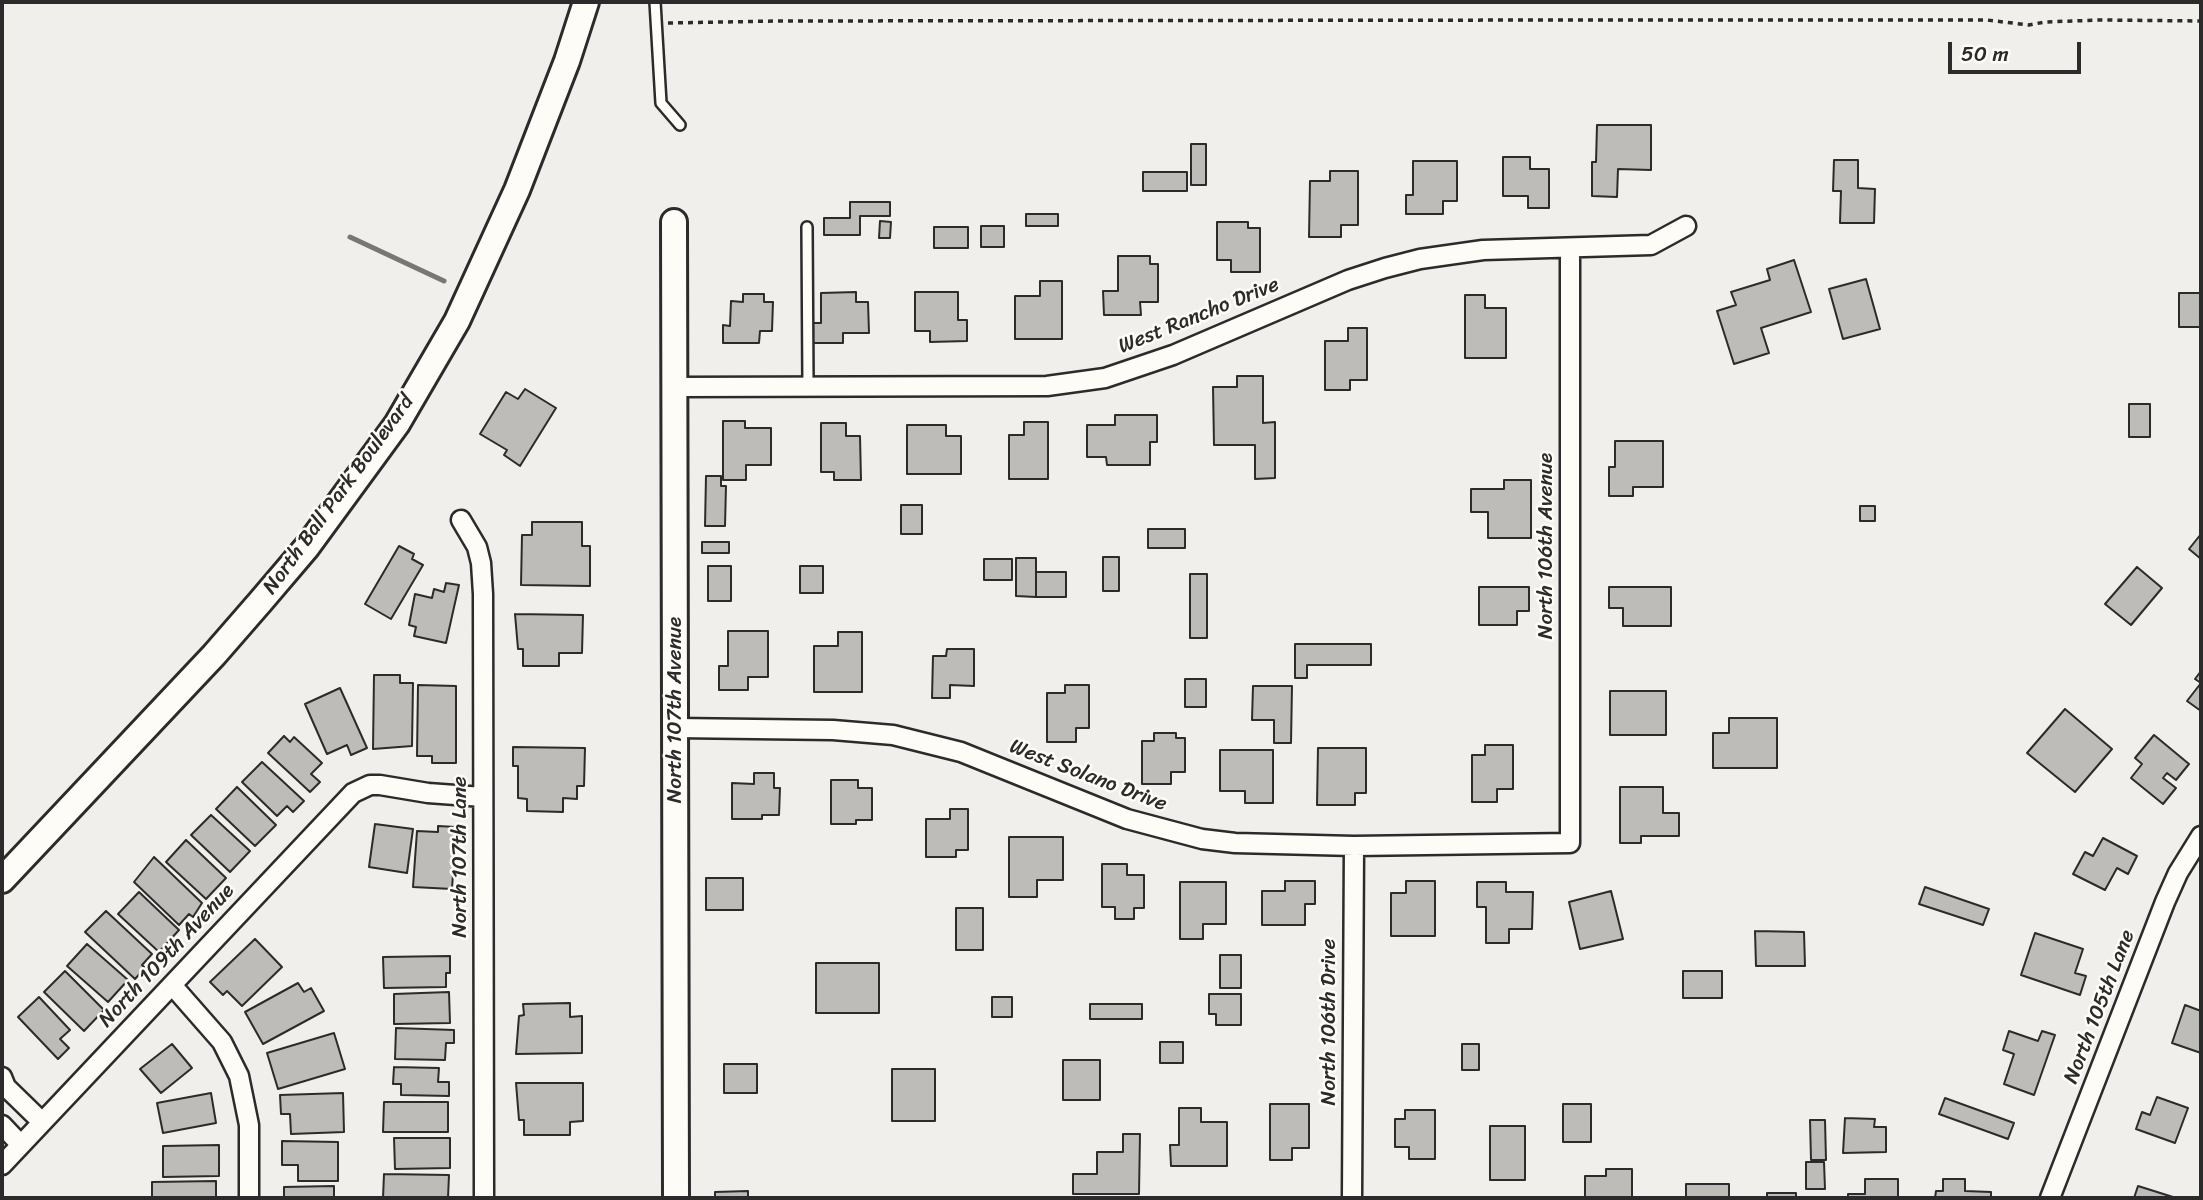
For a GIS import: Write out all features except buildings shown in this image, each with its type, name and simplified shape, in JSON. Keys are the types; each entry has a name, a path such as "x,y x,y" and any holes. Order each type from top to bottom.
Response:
{"main road":[{"name":"North Ball Park Boulevard","path":"2,880 214,655 261,601 307,547 397,424 457,321 517,190 572,47 586,2"},
{"name":"North 107th Avenue","path":"674,222 676,1198"}],"street":[{"name":"West Rancho Drive","path":"676,387 1047,386 1105,378 1173,355 1348,280 1385,268 1483,250 1570,250 1651,245 1686,226"},
{"name":"North 106th Avenue","path":"1570,250 1570,843"},
{"name":"North 107th Lane","path":"461,520 477,547 481,563 484,1198"},
{"name":"West Solano Drive","path":"676,728 833,730 893,735 961,752 1096,807 1158,828 1202,839 1235,843 1353,846 1570,843"},
{"name":"North 109th Avenue","path":"2,1165 353,793 370,785 380,785 428,793 483,797"},
{"name":"North 105th Lane","path":"2050,1198 2165,902 2178,873 2201,836"},
{"name":"North 106th Drive","path":"1352,1198 1353,846"},
{"path":"172,985 222,1042 239,1076 249,1125 250,1198"},
{"path":"2,1080 17,1099 42,1122"},
{"path":"2,1125 20,1145"}],"lane":[{"path":"655,2 662,103 680,125"},
{"path":"807,227 808,386"}],"path":[{"path":"655,18 1987,20 2029,25 2101,20 2201,20"}],"waterway":[{"path":"350,237 444,281"}]}
